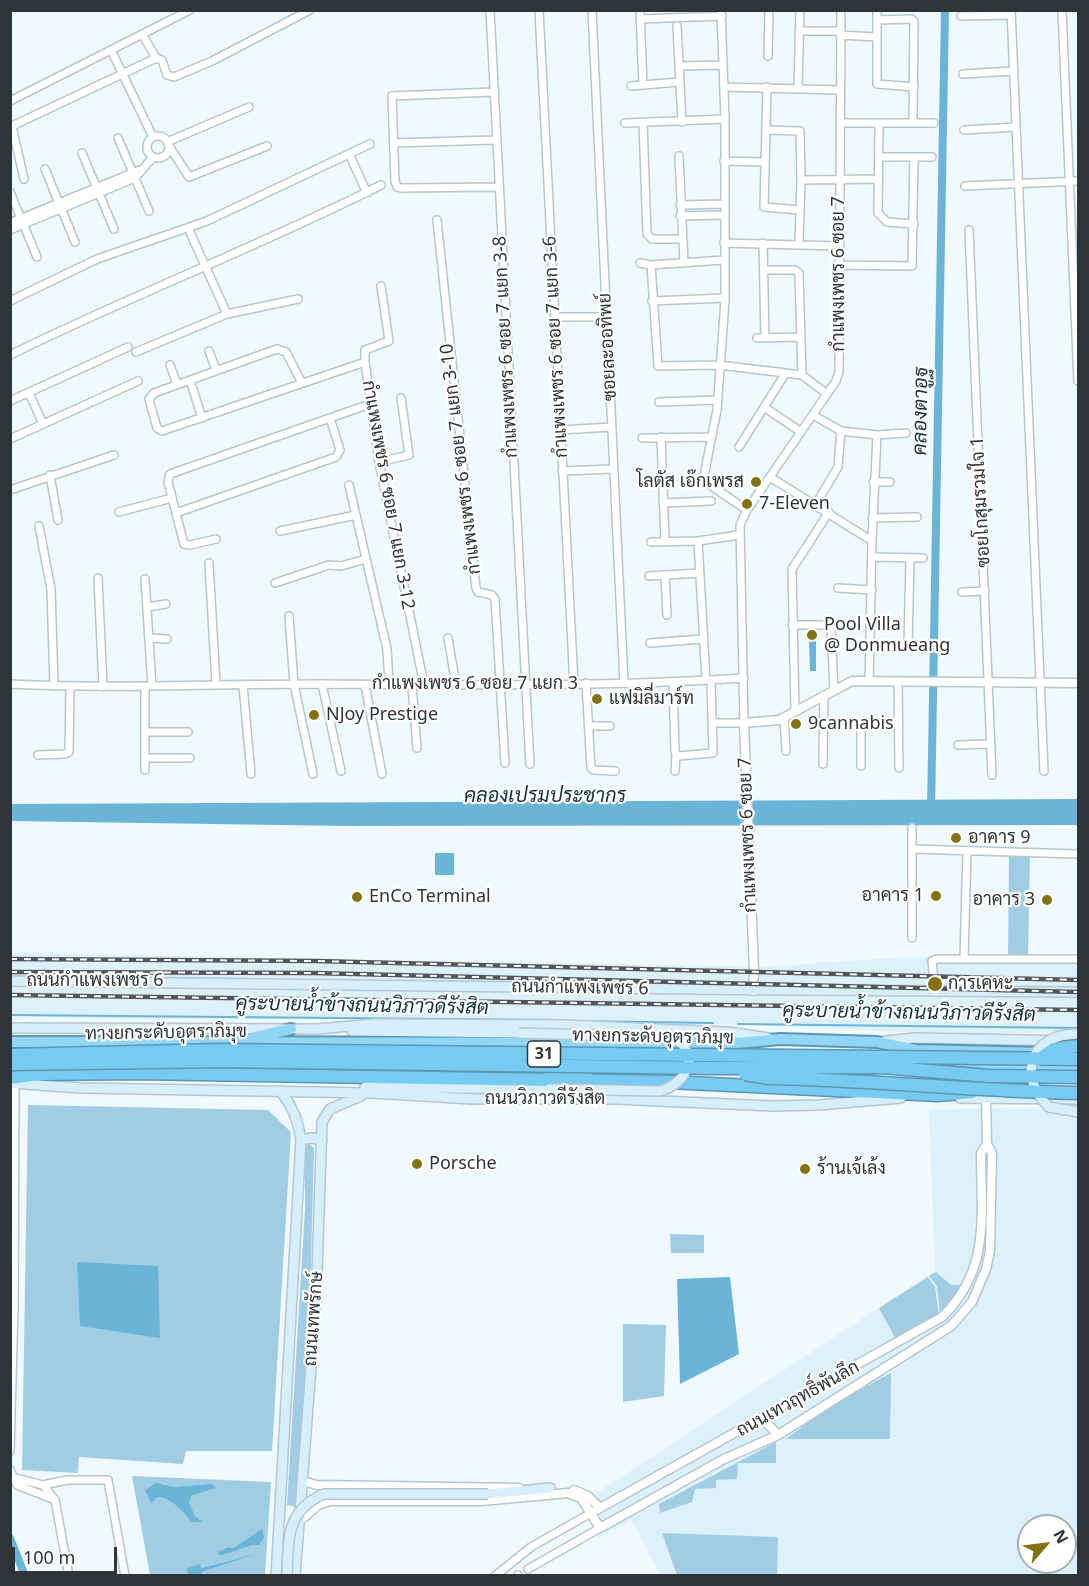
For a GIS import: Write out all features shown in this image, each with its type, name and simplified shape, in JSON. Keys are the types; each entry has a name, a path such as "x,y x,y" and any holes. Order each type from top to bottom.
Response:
{"highway":[{"path":"233,1042 291,1029"},
{"name":"31","path":"10,1042 738,1043 780,1039 877,1042 916,1050 1078,1054"},
{"path":"1033,1065 1054,1048 1078,1046"},
{"name":"ทางยกระดับอุตราภิมุข","path":"11,1058 220,1050 1078,1059"},
{"name":"ทางยกระดับอุตราภิมุข","path":"11,1058 711,1068 882,1067 989,1076 1078,1077"},
{"name":"ถนนวิภาวดีรังสิต","path":"11,1058 746,1072 939,1065 1078,1065"},
{"name":"ทางยกระดับอุตราภิมุข","path":"711,1068 769,1078 880,1081 1001,1092 1078,1093"},
{"path":"515,1080 590,1070"},
{"path":"12,1081 38,1074 138,1073 669,1082 938,1095 1078,1087"}],"main road":[{"name":"ถนนกำแพงเพชร 6","path":"10,981 404,984 753,991 1078,992"},
{"name":"31","path":"10,1028 316,1029 374,1024 565,1025 728,1032 780,1039"},
{"path":"258,1091 304,1086 660,1091 670,1088 688,1071 689,1060 681,1041 672,1037 316,1029"},
{"path":"1078,1034 1057,1034 1047,1040 1040,1046 1033,1065 1033,1088 1040,1098 1049,1107 1078,1112"},
{"name":"31","path":"877,1042 915,1038 1078,1041"},
{"name":"ถนนวิภาวดีรังสิต","path":"12,1081 81,1088 604,1099 772,1106 819,1105 902,1098 1078,1099"},
{"name":"ถนนเทพรักษ์","path":"276,1575 301,1140 298,1121 290,1103 279,1091"},
{"name":"ถนนเทพรักษ์","path":"295,1575 316,1302 322,1122 330,1109 348,1099 372,1093"},
{"path":"301,1140 312,1138 322,1140"},
{"path":"287,1575 292,1525 304,1506 318,1497 343,1492 488,1494 550,1488"}],"street":[{"path":"10,101 190,10"},
{"path":"142,34 156,58 162,60 167,75 174,77 212,61 309,10"},
{"name":"กำแพงเพชร 6 ซอย 7 แยก 3-8","path":"489,10 530,764"},
{"name":"กำแพงเพชร 6 ซอย 7 แยก 3-6","path":"539,10 574,684"},
{"name":"ซอยละออทิพย์","path":"592,10 624,683"},
{"path":"640,10 643,85"},
{"path":"768,56 769,10"},
{"path":"798,88 800,10"},
{"name":"กำแพงเพชร 6 ซอย 7","path":"753,991 754,970 745,796 739,535 747,510 827,394 839,372 837,246 841,10"},
{"path":"877,10 877,84 914,87"},
{"path":"1062,10 1075,181 1078,381"},
{"path":"641,20 721,13 725,119 725,298 717,400 705,480 747,510"},
{"path":"961,16 1011,13 1044,771"},
{"path":"877,20 914,20 913,123"},
{"path":"677,26 682,122"},
{"path":"799,31 876,37"},
{"path":"111,50 153,137"},
{"path":"24,179 11,126 124,75 156,58"},
{"path":"679,66 723,65"},
{"path":"963,74 1014,71"},
{"path":"630,86 680,82"},
{"path":"724,87 839,90"},
{"path":"766,87 764,207 799,210"},
{"path":"494,92 392,96 395,181 399,188 497,187"},
{"path":"168,144 249,107"},
{"path":"625,123 725,119"},
{"path":"643,123 647,234 652,239 682,239"},
{"path":"840,123 934,123"},
{"path":"879,123 879,213 881,219 914,224"},
{"path":"964,129 1016,127"},
{"path":"766,130 800,131 799,244"},
{"path":"153,157 148,152 147,145 153,137 160,136 168,144 189,177 267,147"},
{"path":"118,138 136,173 149,211"},
{"path":"394,142 495,140"},
{"path":"10,230 23,222 136,173 153,157 165,155 168,144"},
{"path":"10,301 97,259 188,228 370,144"},
{"path":"82,153 114,229"},
{"path":"349,154 367,193"},
{"path":"679,156 684,263"},
{"path":"879,156 932,158"},
{"path":"838,265 912,266 914,157"},
{"path":"724,160 764,162"},
{"path":"45,169 75,242"},
{"path":"801,180 879,179"},
{"path":"965,186 1075,181"},
{"path":"10,355 70,325 206,268 381,185"},
{"path":"10,192 38,257"},
{"path":"680,205 724,204"},
{"path":"681,216 724,215"},
{"name":"กำแพงเพชร 6 ซอย 7 แยก 3-10","path":"437,220 476,588 478,592 494,596 501,685"},
{"path":"10,223 23,222"},
{"path":"188,228 227,314"},
{"name":"ซอยโกสุมรวมใจ 1","path":"969,230 992,775"},
{"path":"724,243 837,246"},
{"path":"763,243 761,338 800,337"},
{"path":"640,263 651,265 724,260"},
{"path":"651,265 658,366 719,365 802,375 827,394"},
{"path":"764,270 795,270 799,273 802,375"},
{"name":"กำแพงเพชร 6 ซอย 7 แยก 3-12","path":"381,286 389,341 365,350 365,362 379,462 424,685"},
{"path":"652,301 725,298"},
{"path":"136,352 227,314 297,299"},
{"path":"555,316 607,317"},
{"path":"10,401 128,347"},
{"path":"302,383 288,356 281,348 177,384 150,397 157,428 162,431 365,362"},
{"path":"209,351 216,370"},
{"path":"170,365 177,384"},
{"path":"739,447 785,374"},
{"path":"190,380 202,418"},
{"path":"10,439 138,381"},
{"path":"29,393 43,424"},
{"path":"379,462 409,455 401,398"},
{"path":"659,402 717,400"},
{"path":"216,539 190,545 184,544 168,478 172,472 370,404"},
{"path":"764,407 801,432"},
{"path":"813,414 841,431 877,435 906,433"},
{"path":"176,513 336,457 340,450 330,418"},
{"path":"560,430 612,427"},
{"path":"816,504 838,467 841,431"},
{"path":"869,681 873,482 877,435"},
{"path":"661,437 665,541"},
{"path":"642,438 710,437"},
{"path":"10,490 114,455"},
{"path":"562,471 613,469"},
{"path":"50,476 58,519"},
{"path":"770,477 829,512 872,542"},
{"path":"873,482 890,482"},
{"path":"349,485 387,649 389,684"},
{"path":"118,512 172,498"},
{"path":"663,503 711,501"},
{"path":"795,711 792,569 829,512"},
{"path":"280,531 356,514"},
{"path":"872,518 917,517"},
{"path":"39,526 51,589 54,686"},
{"path":"651,542 698,541 739,535"},
{"path":"676,754 713,753 703,639 698,541"},
{"path":"872,557 923,558"},
{"path":"908,646 910,558"},
{"path":"275,583 329,565 341,566 366,559"},
{"path":"209,563 216,686"},
{"path":"649,576 699,573"},
{"path":"665,575 667,615"},
{"path":"98,578 103,687"},
{"path":"145,579 149,638 145,770"},
{"path":"838,588 872,590"},
{"path":"962,592 985,591"},
{"path":"147,607 166,604"},
{"path":"289,616 294,684 314,774"},
{"path":"792,625 826,625 831,628 834,689"},
{"path":"149,638 167,639"},
{"path":"448,638 456,685"},
{"path":"650,643 703,639"},
{"path":"870,647 925,645"},
{"name":"กำแพงเพชร 6 ซอย 7 แยก 3","path":"10,684 70,687 294,684 412,686 674,682 744,678"},
{"path":"712,723 744,723 784,717 852,681 1078,683"},
{"path":"674,682 675,771"},
{"path":"898,682 899,768"},
{"path":"586,683 591,768 615,771"},
{"path":"322,684 341,771"},
{"path":"243,685 251,774"},
{"path":"365,685 382,774"},
{"path":"501,685 505,763"},
{"path":"412,686 417,748"},
{"path":"38,755 69,752 70,687"},
{"path":"823,764 824,695"},
{"path":"784,717 786,751"},
{"path":"861,724 861,766"},
{"path":"824,725 899,724"},
{"path":"589,726 610,726"},
{"path":"145,732 188,732"},
{"path":"958,744 991,744"},
{"path":"145,758 190,758"},
{"path":"992,766 1002,766"},
{"path":"912,828 912,938"},
{"path":"912,849 1078,854"},
{"path":"964,958 967,850"},
{"path":"935,992 932,962 937,959 1078,959"},
{"path":"10,1452 12,1081"},
{"name":"ถนนเทวฤทธิ์พันลึก","path":"528,1569 722,1460 778,1435 951,1326 975,1296 990,1251 992,1153 987,1144 987,1098"},
{"name":"ถนนเทวฤทธิ์พันลึก","path":"495,1575 531,1546 764,1419 942,1317 966,1290 980,1250 981,1153 987,1144"},
{"path":"966,1290 975,1296"},
{"path":"942,1317 951,1326"},
{"path":"764,1419 778,1435"},
{"path":"11,1473 43,1485 55,1500 69,1575"},
{"path":"11,1473 25,1491 55,1500"},
{"path":"43,1485 67,1480 108,1480 125,1575"},
{"path":"302,1481 311,1485 550,1488 582,1492 600,1508"},
{"path":"327,1485 321,1494 330,1501"},
{"path":"299,1522 318,1505 330,1501 482,1501 568,1493 581,1498 600,1528"}],"shaded area":[{"path":"816,639 816,671 810,671 809,640"},
{"path":"1078,799 1078,825 347,826 11,821 11,804"},
{"path":"435,853 454,853 454,875 435,875"},
{"path":"1009,854 1030,854 1028,956 1008,956"},
{"path":"11,953 763,967 909,957 1078,963 1078,1031 973,1035 721,1024 461,1019 125,1019 11,1016"},
{"path":"28,1105 268,1110 291,1132 272,1451 186,1451 183,1464 79,1457 78,1473 22,1470"},
{"path":"1078,1108 1078,1575 661,1575 631,1520 599,1538 580,1504 935,1271 929,1109"},
{"path":"309,1144 314,1148 309,1336 296,1507 287,1505 305,1209 305,1148"},
{"path":"670,1234 704,1235 704,1253 671,1253"},
{"path":"77,1262 158,1266 160,1338 80,1326"},
{"path":"936,1272 951,1285 963,1285 960,1293 940,1314 937,1286 929,1276"},
{"path":"730,1277 739,1354 680,1384 677,1279"},
{"path":"928,1277 935,1287 939,1316 897,1341 879,1308"},
{"path":"623,1324 666,1325 664,1396 623,1402"},
{"path":"891,1373 890,1439 786,1439 832,1405"},
{"path":"776,1442 776,1463 738,1463 737,1479 716,1480 716,1488 695,1489 692,1502 660,1513 659,1504"},
{"path":"132,1476 271,1482 265,1575 201,1575 202,1572 248,1556 201,1568 186,1569 189,1575 150,1575","holes":["163,1484 177,1487 215,1488 191,1496 188,1503 195,1516 202,1521 186,1516 178,1506 162,1498 158,1497 151,1502 149,1497","262,1530 253,1545 220,1556 227,1547 233,1548"]},
{"path":"156,1483 177,1487 211,1484 216,1488 191,1496 189,1503 195,1516 203,1522 192,1522 177,1506 164,1499 158,1497 151,1503 145,1490"},
{"path":"262,1529 264,1538 259,1545 220,1556 218,1552 228,1547 233,1548"},
{"path":"662,1533 778,1537 777,1575 677,1575"},
{"path":"255,1554 202,1572 201,1575 189,1575 186,1569 200,1564 201,1568"}],"waterway":[{"name":"คลองตาอูฐ","path":"931,810 945,10"},
{"name":"คูระบายน้ำข้างถนนวิภาวดีรังสิต","path":"10,1015 554,1020"},
{"name":"คูระบายน้ำข้างถนนวิภาวดีรังสิต","path":"574,1021 713,1023"},
{"name":"คูระบายน้ำข้างถนนวิภาวดีรังสิต","path":"738,1024 1078,1028"},
{"path":"10,1538 25,1576"}],"railway":[{"path":"10,959 316,961 1078,980"},
{"path":"10,972 315,973 1078,992"},
{"path":"10,995 1078,1010"}],"place":[{"name":"โลตัส เอ๊กเพรส","path":"756,482"},
{"name":"7-Eleven","path":"747,504"},
{"name":"Pool Villa @ Donmueang","path":"812,635"},
{"name":"แฟมิลี่มาร์ท","path":"597,699"},
{"name":"NJoy Prestige","path":"314,715"},
{"name":"9cannabis","path":"796,724"},
{"name":"อาคาร 9","path":"956,838"},
{"name":"อาคาร 1","path":"936,896"},
{"name":"EnCo Terminal","path":"357,897"},
{"name":"อาคาร 3","path":"1047,900"},
{"name":"การเคหะ","path":"935,984"},
{"name":"Porsche","path":"417,1164"},
{"name":"ร้านเจ้เล้ง","path":"805,1169"}],"water label":[{"name":"คลองเปรมประชากร","path":"545,796"}]}
